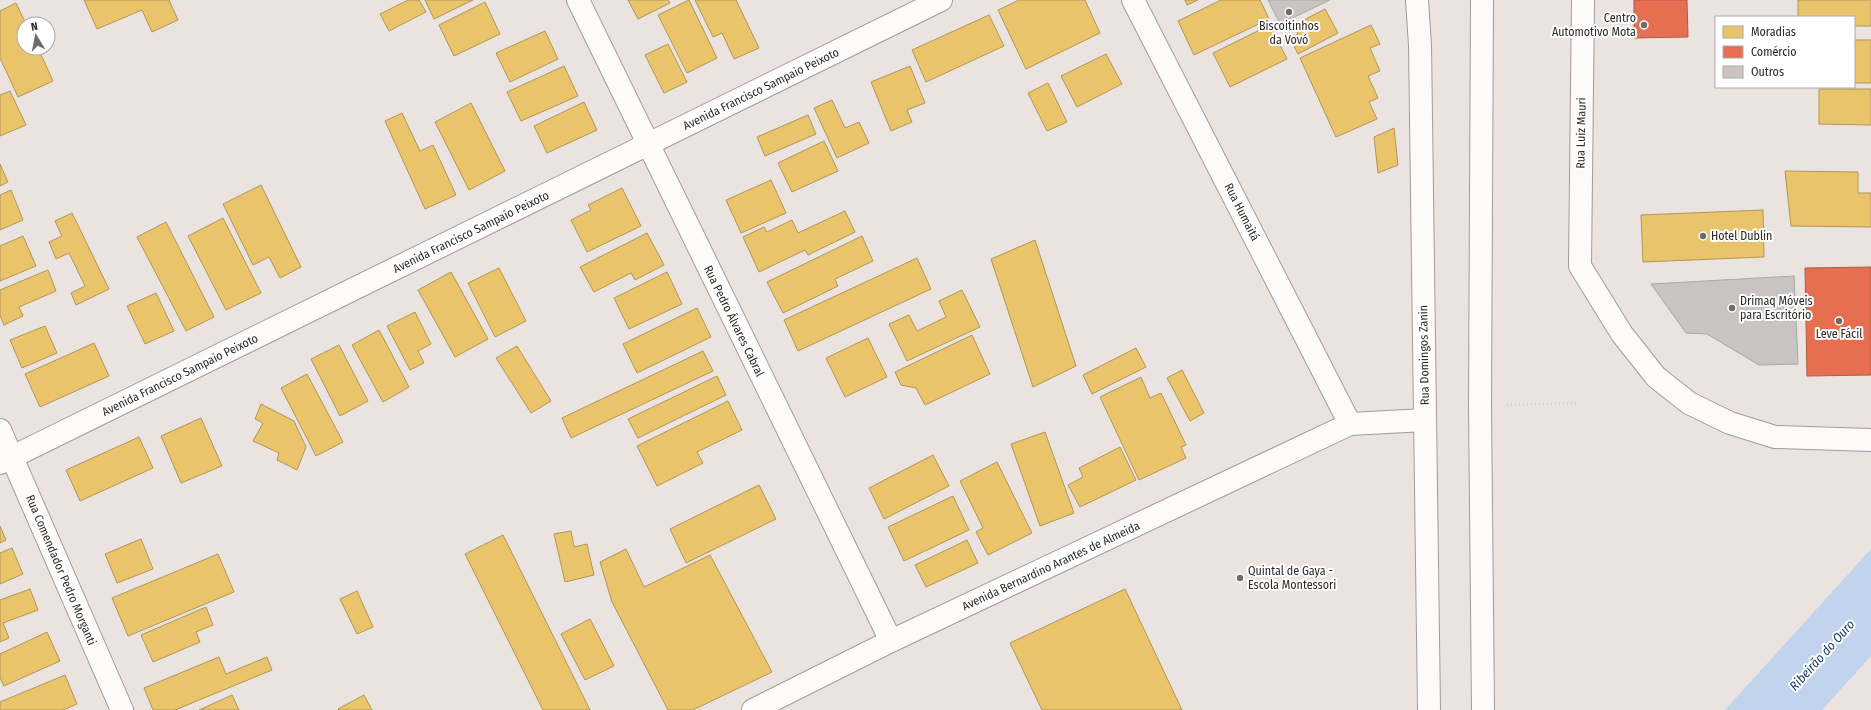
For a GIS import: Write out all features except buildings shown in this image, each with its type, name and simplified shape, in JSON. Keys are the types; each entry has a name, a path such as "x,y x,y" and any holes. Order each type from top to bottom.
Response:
{"street":[{"name":"Rua Pedro Álvares Cabral","path":"578,0 891,641"},
{"name":"Avenida Francisco Sampaio Peixoto","path":"6,460 941,0"},
{"name":"Rua Humaitá","path":"1133,0 1350,424"},
{"name":"Rua Domingos Zanin","path":"1417,0 1420,45 1429,710"},
{"name":"Rua Luiz Mauri","path":"1583,0 1580,266 1622,334 1656,377 1689,403 1730,423 1775,437 1871,440"},
{"path":"1483,710 1480,406 1485,6"},
{"path":"1350,424 1425,420"},
{"name":"Avenida Bernardino Arantes de Almeida","path":"753,710 891,641 1350,424"},
{"name":"Rua Comendador Pedro Morganti","path":"0,430 6,460 122,710"}],"path":[{"path":"1480,406 1576,403"}],"water":[{"name":"Ribeirão do Ouro","path":"1871,549 1871,656 1822,710 1725,710"}],"place":[{"name":"Biscoitinhos da Vovó","path":"1289,12"},
{"name":"Centro Automotivo Mota","path":"1644,25"},
{"name":"Hotel Dublin","path":"1703,236"},
{"name":"Drimaq Móveis para Escritório","path":"1732,308"},
{"name":"Leve Fácil","path":"1839,321"},
{"name":"Quintal de Gaya - Escola Montessori","path":"1240,578"}]}
